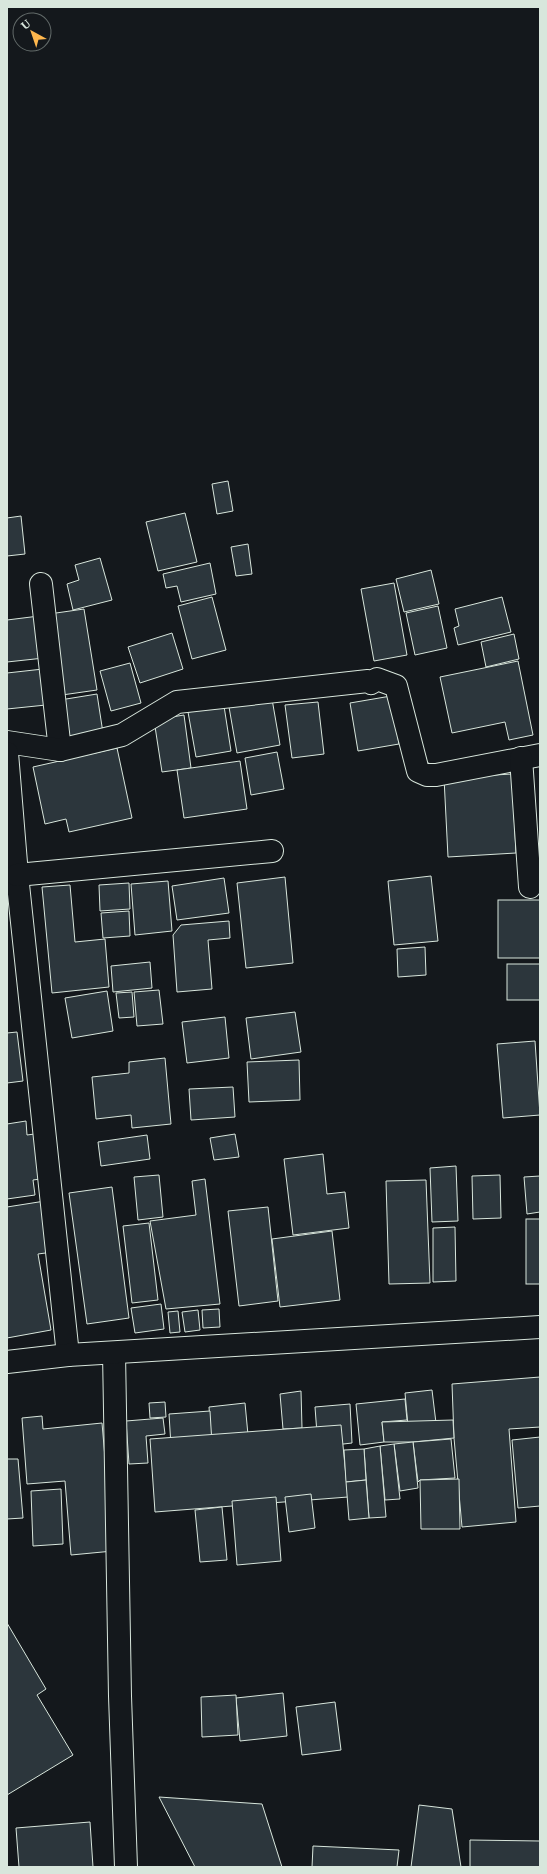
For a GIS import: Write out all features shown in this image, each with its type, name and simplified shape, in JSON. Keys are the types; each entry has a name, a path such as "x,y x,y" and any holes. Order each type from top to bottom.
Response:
{"main road":[{"path":"41,584 60,750"},
{"path":"7,742 60,750 122,735 177,702 368,681 371,683 377,679 396,686 418,771 427,775 436,775 530,756 530,887"},
{"path":"7,753 17,875 68,1355"},
{"path":"17,875 272,851"},
{"path":"7,1362 68,1355 540,1327"},
{"path":"114,1353 119,1688 126,1867"}],"building":[{"path":"228,481 233,511 217,514 212,484"},
{"path":"185,513 197,562 158,571 146,522"},
{"path":"21,516 25,554 7,556 7,518"},
{"path":"248,544 252,574 236,576 231,547"},
{"path":"100,558 112,600 73,610 67,584 79,580 75,565"},
{"path":"210,563 216,594 181,602 177,586 166,588 163,574"},
{"path":"431,570 439,604 404,612 396,579"},
{"path":"394,583 407,655 374,661 361,589"},
{"path":"212,597 226,650 192,659 178,606"},
{"path":"502,597 511,632 458,645 454,628 459,626 455,609"},
{"path":"438,606 447,648 415,655 406,613"},
{"path":"84,609 97,690 62,695 49,614"},
{"path":"39,616 44,658 7,662 7,620"},
{"path":"172,633 183,669 140,683 128,647"},
{"path":"514,634 519,659 486,667 481,642"},
{"path":"518,661 533,735 509,740 505,722 452,733 440,677"},
{"path":"130,663 141,703 111,711 100,671"},
{"path":"43,669 46,705 7,709 7,673"},
{"path":"97,694 103,733 66,738 60,700"},
{"path":"391,696 399,744 358,751 350,703"},
{"path":"272,699 280,745 237,753 229,707"},
{"path":"318,702 324,754 292,758 285,705"},
{"path":"224,706 231,751 196,757 188,712"},
{"path":"184,715 191,768 162,772 154,720"},
{"path":"117,748 132,818 69,832 66,819 45,824 33,767"},
{"path":"277,752 284,789 251,795 245,758"},
{"path":"240,761 247,809 184,818 177,770"},
{"path":"512,774 516,853 448,857 444,778"},
{"path":"431,876 438,941 394,945 388,881"},
{"path":"285,877 293,963 246,968 237,883"},
{"path":"224,878 229,913 177,920 172,886"},
{"path":"168,881 172,931 135,935 131,884"},
{"path":"129,883 130,909 100,911 99,885"},
{"path":"70,885 75,942 105,939 109,987 52,993 42,887"},
{"path":"498,900 540,900 540,958 498,958"},
{"path":"129,911 130,936 103,938 101,913"},
{"path":"229,921 230,938 208,940 212,989 177,992 173,935 181,925"},
{"path":"425,947 426,975 398,977 397,949"},
{"path":"150,962 152,988 113,992 111,966"},
{"path":"507,964 540,964 540,1000 507,1000"},
{"path":"159,990 163,1024 137,1026 134,992"},
{"path":"107,991 113,1031 72,1038 65,998"},
{"path":"132,992 134,1017 119,1018 116,993"},
{"path":"295,1012 301,1052 251,1059 246,1018"},
{"path":"225,1017 229,1058 187,1063 182,1022"},
{"path":"17,1032 23,1081 7,1083 7,1033"},
{"path":"535,1041 540,1115 503,1118 497,1044"},
{"path":"165,1058 171,1124 132,1128 131,1115 96,1119 92,1077 129,1073 129,1062"},
{"path":"299,1060 300,1100 249,1102 247,1062"},
{"path":"233,1087 235,1117 191,1120 189,1089"},
{"path":"26,1121 27,1135 42,1133 48,1178 33,1180 35,1195 7,1199 7,1124"},
{"path":"235,1134 239,1157 214,1160 210,1138"},
{"path":"147,1135 150,1159 101,1166 98,1142"},
{"path":"323,1154 327,1194 345,1192 349,1228 293,1235 284,1159"},
{"path":"456,1166 458,1221 432,1222 430,1168"},
{"path":"159,1175 163,1217 138,1220 134,1177"},
{"path":"500,1175 501,1218 473,1219 472,1176"},
{"path":"540,1176 540,1212 527,1214 524,1177"},
{"path":"205,1179 220,1304 166,1309 150,1221 196,1215 192,1181"},
{"path":"426,1180 430,1283 389,1284 386,1181"},
{"path":"112,1187 129,1318 87,1324 69,1193"},
{"path":"45,1201 53,1252 38,1254 51,1330 7,1338 7,1207"},
{"path":"268,1207 278,1301 239,1306 228,1211"},
{"path":"526,1219 540,1219 540,1284 526,1284"},
{"path":"149,1223 158,1300 132,1303 123,1226"},
{"path":"455,1227 456,1281 433,1282 433,1228"},
{"path":"332,1231 340,1300 280,1307 272,1239"},
{"path":"161,1304 164,1329 135,1333 131,1308"},
{"path":"219,1309 220,1327 203,1328 202,1310"},
{"path":"198,1310 200,1330 185,1332 182,1312"},
{"path":"178,1311 180,1332 170,1333 168,1312"},
{"path":"540,1377 540,1427 509,1429 516,1522 462,1527 454,1438 452,1384"},
{"path":"432,1390 436,1423 408,1426 405,1393"},
{"path":"301,1391 302,1428 283,1429 280,1394"},
{"path":"405,1399 407,1420 382,1422 384,1442 360,1445 356,1404"},
{"path":"165,1402 166,1417 150,1418 149,1403"},
{"path":"245,1403 248,1435 211,1437 209,1407"},
{"path":"350,1404 352,1443 318,1447 315,1407"},
{"path":"210,1411 212,1444 171,1446 169,1414"},
{"path":"42,1416 43,1429 102,1423 113,1551 71,1555 65,1481 27,1484 22,1418"},
{"path":"163,1418 165,1434 146,1436 148,1463 129,1464 126,1421"},
{"path":"453,1420 454,1438 413,1442 384,1442 382,1422"},
{"path":"341,1425 348,1497 155,1512 150,1439"},
{"path":"540,1437 540,1506 518,1508 512,1440"},
{"path":"451,1439 455,1478 420,1480 418,1482 413,1442"},
{"path":"413,1442 418,1488 400,1491 394,1444"},
{"path":"394,1444 400,1499 385,1500 380,1446"},
{"path":"380,1446 386,1517 369,1518 364,1449"},
{"path":"364,1449 366,1480 346,1482 344,1450"},
{"path":"7,1459 18,1459 23,1518 7,1519"},
{"path":"459,1479 460,1529 421,1529 420,1480"},
{"path":"366,1480 369,1518 349,1520 346,1482"},
{"path":"61,1489 63,1544 33,1546 31,1491"},
{"path":"311,1494 315,1528 289,1532 285,1497"},
{"path":"276,1497 281,1561 237,1565 232,1501"},
{"path":"222,1507 227,1560 200,1562 195,1510"},
{"path":"7,1623 46,1689 37,1695 73,1755 7,1795"},
{"path":"283,1693 287,1736 240,1741 236,1698"},
{"path":"236,1695 238,1735 202,1737 201,1697"},
{"path":"335,1702 341,1750 302,1755 296,1707"},
{"path":"159,1797 262,1804 282,1867 195,1867"},
{"path":"419,1805 452,1809 461,1867 411,1867"},
{"path":"90,1822 93,1867 19,1867 16,1828"},
{"path":"470,1840 540,1841 540,1867 470,1867"},
{"path":"313,1846 399,1850 397,1867 312,1867"}]}
